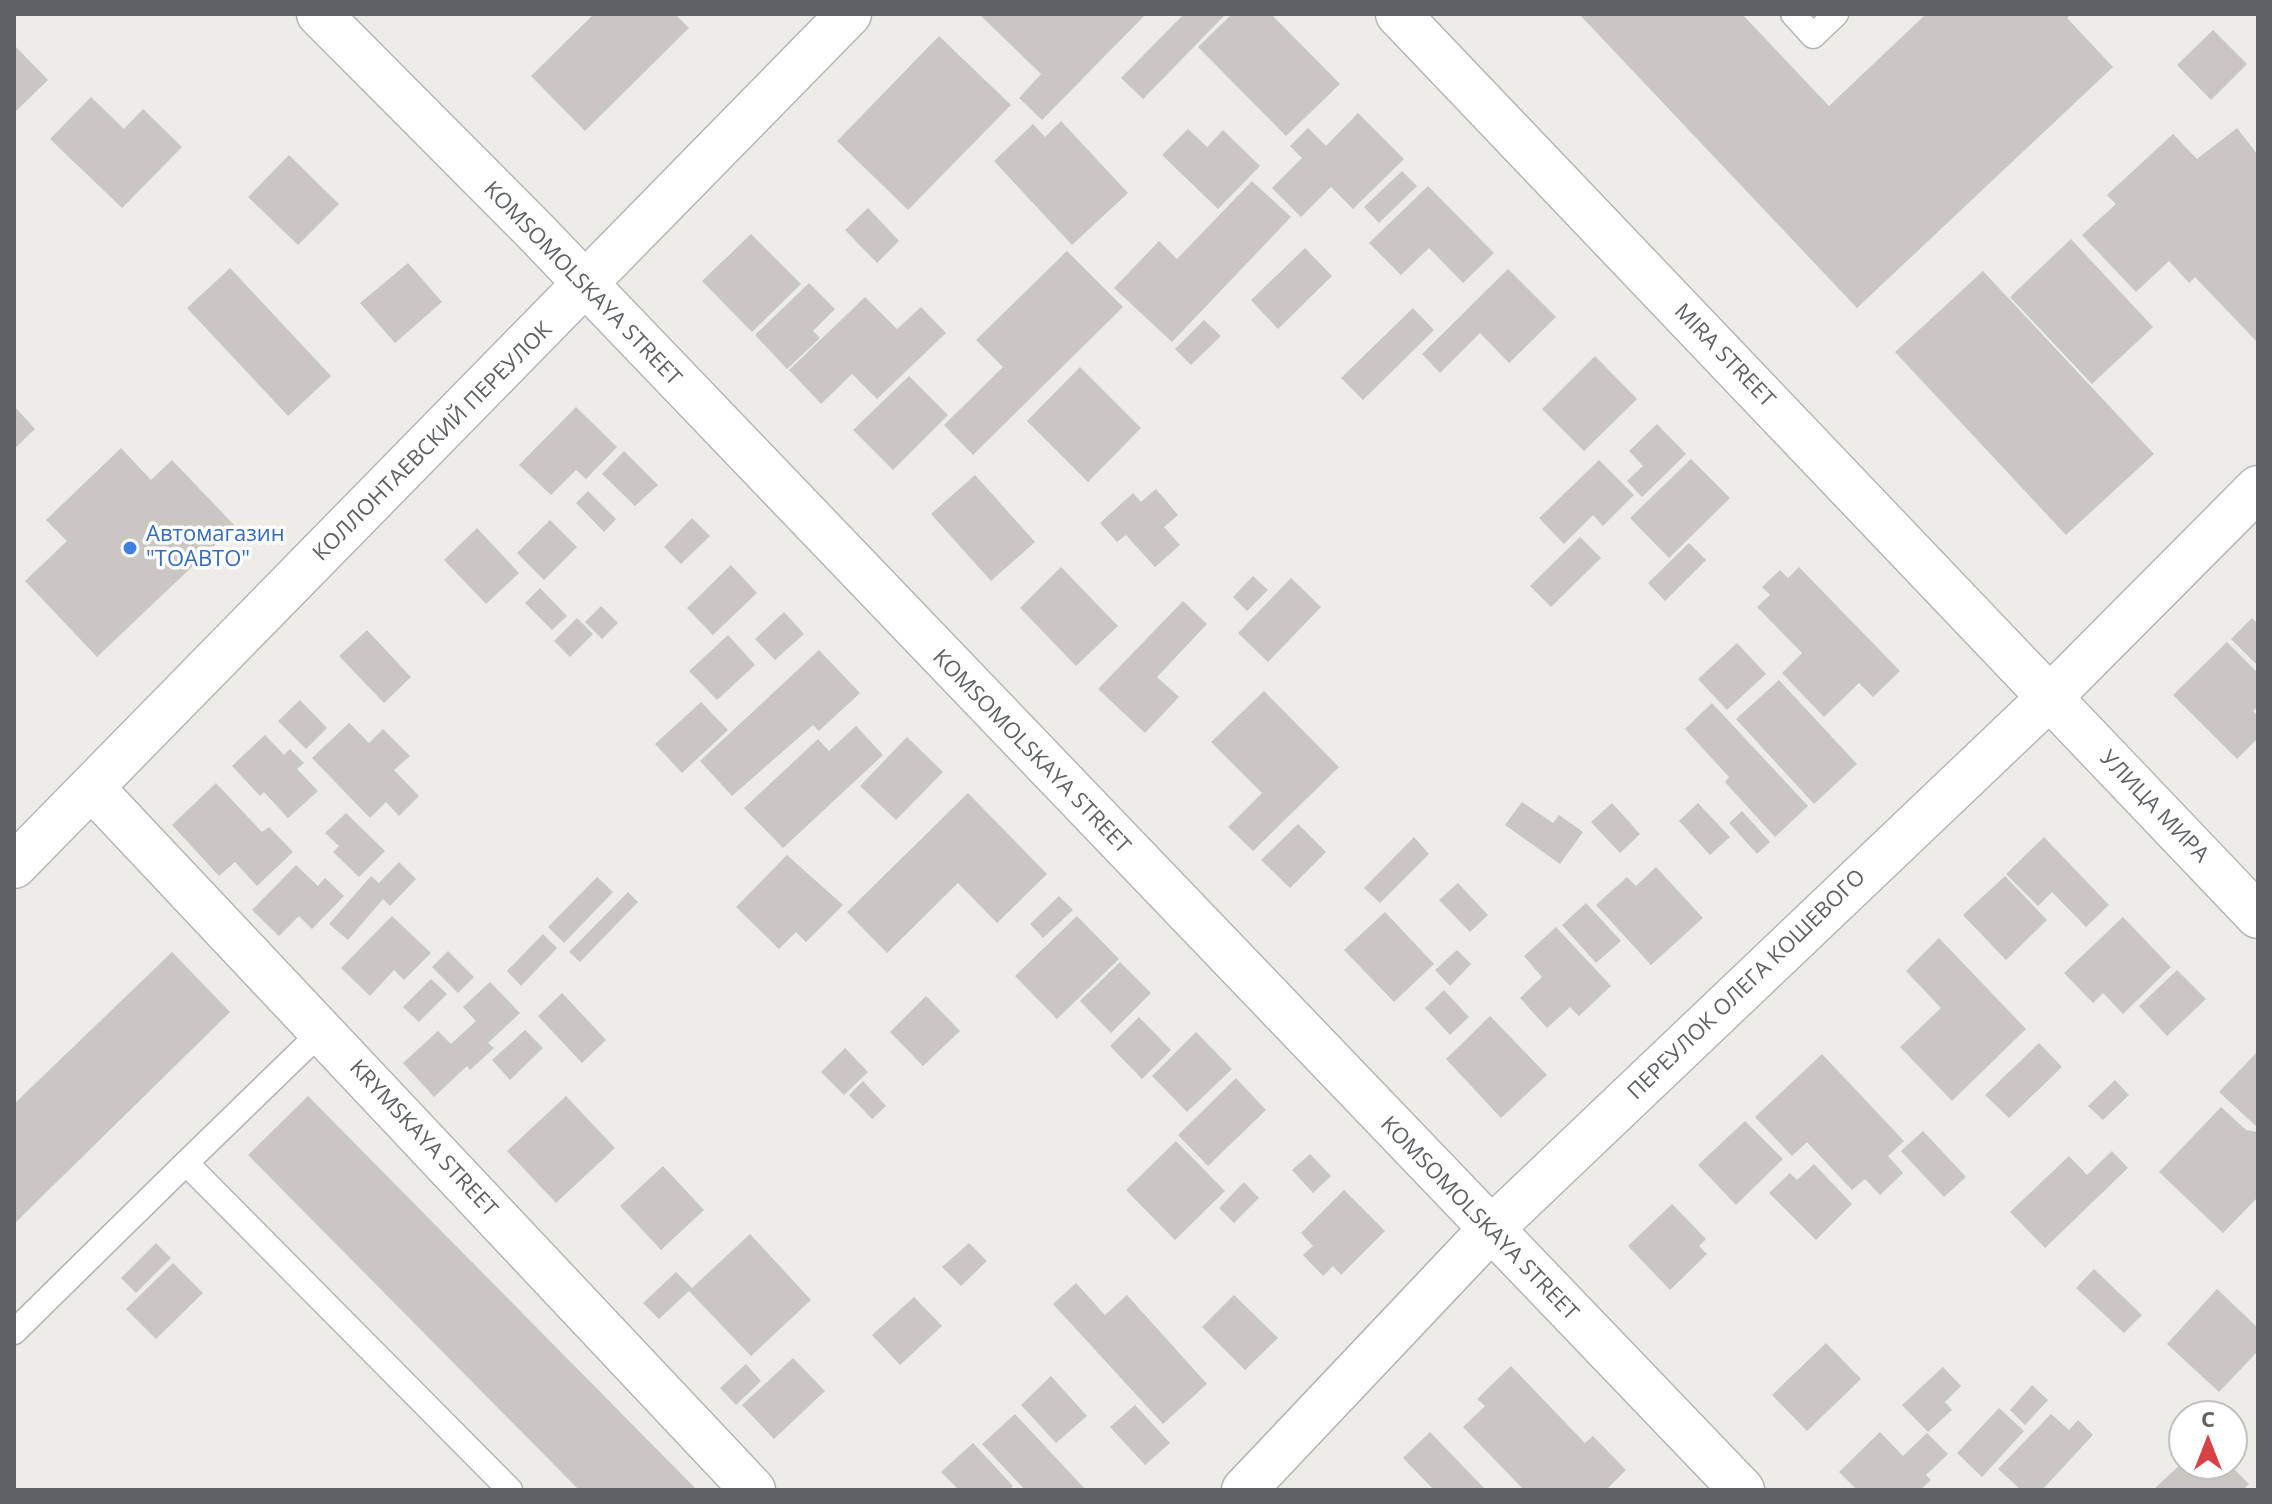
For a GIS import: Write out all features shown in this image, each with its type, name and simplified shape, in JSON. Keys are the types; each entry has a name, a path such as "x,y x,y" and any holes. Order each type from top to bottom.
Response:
{"street":[{"name":"KOMSOMOLSKAYA STREET","path":"319,14 1742,1490"},
{"name":"КОЛЛОНТАЕВСКИЙ ПЕРЕУЛОК","path":"14,866 585,287 849,14"},
{"name":"MIRA STREET","path":"1398,14 2050,697"},
{"name":"ПЕРЕУЛОК ОЛЕГА КОШЕВОГО","path":"1244,1490 1489,1231 2050,697 2258,488"},
{"name":"УЛИЦА МИРА","path":"2050,697 2258,916"},
{"name":"KRYMSKAYA STREET","path":"92,788 753,1490"}],"lane":[{"path":"1793,14 1813,36 1836,14"},
{"path":"14,1332 322,1031"},
{"path":"186,1163 510,1490"}],"building":[{"path":"594,14 675,14 689,28 585,131 531,76"},
{"path":"979,14 1146,14 1042,120 1019,98 1041,74"},
{"path":"1184,14 1226,14 1143,99 1121,78"},
{"path":"1232,14 1271,14 1340,84 1286,136 1198,47"},
{"path":"1579,14 1742,14 1829,106 1926,14 2072,14 2067,18 2113,67 1857,308"},
{"path":"2213,30 2247,64 2211,100 2177,65"},
{"path":"939,36 1011,105 908,210 837,141"},
{"path":"14,45 48,80 14,113"},
{"path":"91,97 124,129 143,109 182,147 122,208 50,139"},
{"path":"1358,113 1404,159 1353,209 1331,187 1301,217 1272,188 1302,158 1290,146 1308,128 1326,146"},
{"path":"1061,121 1128,193 1072,245 994,161 1033,124 1045,137"},
{"path":"2237,128 2258,155 2258,343 2195,277 2189,283 2169,261 2136,292 2082,235 2116,204 2107,195 2173,134 2197,159"},
{"path":"1188,129 1207,147 1223,130 1260,166 1218,209 1162,155"},
{"path":"289,155 339,204 298,245 248,197"},
{"path":"1402,171 1417,186 1379,223 1364,207"},
{"path":"1252,181 1291,217 1172,342 1114,288 1159,241 1177,259"},
{"path":"1428,186 1494,253 1463,283 1429,248 1401,275 1369,243"},
{"path":"868,208 899,241 877,263 845,230"},
{"path":"751,234 801,284 752,332 702,281"},
{"path":"2071,239 2153,327 2092,384 2010,297"},
{"path":"1305,248 1332,276 1278,329 1251,300"},
{"path":"1067,251 1123,307 973,455 944,425 1003,367 976,340"},
{"path":"408,263 442,302 395,343 360,303"},
{"path":"230,268 331,376 288,416 187,308"},
{"path":"1508,269 1556,317 1509,363 1480,333 1440,373 1422,354"},
{"path":"1983,271 2154,454 2066,535 1895,352"},
{"path":"809,283 835,309 813,331 820,338 787,369 755,335"},
{"path":"865,297 897,329 921,307 946,333 877,399 852,374 821,404 789,370"},
{"path":"1413,308 1434,330 1363,400 1341,378"},
{"path":"1204,320 1221,336 1191,365 1175,349"},
{"path":"1595,356 1637,399 1584,451 1542,409"},
{"path":"1080,367 1141,428 1088,482 1027,421"},
{"path":"909,376 948,415 893,470 853,430"},
{"path":"14,406 35,429 14,449"},
{"path":"576,407 617,447 586,479 576,470 551,495 519,465"},
{"path":"1657,424 1686,454 1642,497 1627,481 1643,466 1629,451"},
{"path":"121,448 151,480 172,460 235,526 97,657 25,581 67,541 46,520"},
{"path":"624,451 658,485 635,506 602,474"},
{"path":"1691,459 1730,498 1669,558 1630,518"},
{"path":"1599,460 1634,495 1603,526 1593,515 1564,544 1539,518"},
{"path":"975,475 1035,542 991,581 931,514"},
{"path":"1156,489 1178,515 1164,527 1180,545 1155,567 1126,535 1117,542 1100,523 1133,493 1141,502"},
{"path":"588,491 616,519 604,532 576,503"},
{"path":"692,518 710,536 681,564 664,547"},
{"path":"550,520 577,547 544,580 517,553"},
{"path":"477,528 519,573 486,604 444,560"},
{"path":"1580,537 1601,558 1551,607 1530,586"},
{"path":"1689,543 1706,560 1665,601 1648,583"},
{"path":"731,565 757,593 713,635 687,608"},
{"path":"1061,567 1118,626 1076,666 1020,608"},
{"path":"1799,567 1900,671 1873,697 1859,683 1824,717 1782,673 1802,653 1757,607 1770,595 1762,587 1780,570 1788,578"},
{"path":"1253,576 1268,590 1247,611 1233,597"},
{"path":"1291,578 1321,607 1268,662 1238,633"},
{"path":"540,588 567,616 552,630 525,603"},
{"path":"1183,601 1207,624 1157,677 1179,697 1145,733 1098,689"},
{"path":"601,606 618,623 602,639 585,622"},
{"path":"784,612 804,634 775,660 755,639"},
{"path":"577,618 593,634 570,657 554,641"},
{"path":"2252,618 2258,624 2258,666 2231,639"},
{"path":"367,630 411,677 384,703 339,656"},
{"path":"728,635 755,665 717,700 689,671"},
{"path":"2227,642 2258,673 2258,706 2253,711 2258,716 2258,738 2237,759 2173,695"},
{"path":"1737,643 1766,674 1727,710 1698,679"},
{"path":"819,650 860,693 819,731 813,725 732,796 700,761"},
{"path":"1779,680 1857,764 1814,804 1736,719"},
{"path":"1264,691 1339,767 1253,851 1228,827 1262,793 1211,742"},
{"path":"300,700 327,728 306,749 278,721"},
{"path":"701,702 728,730 682,773 655,744"},
{"path":"1712,703 1808,806 1775,837 1725,782 1729,777 1685,729"},
{"path":"349,723 369,743 383,729 410,756 394,770 419,796 399,816 386,802 370,818 312,758"},
{"path":"856,726 883,755 783,848 744,808 818,739 829,751"},
{"path":"265,735 284,755 290,749 304,763 297,769 318,791 288,818 264,792 260,796 232,766"},
{"path":"907,737 943,772 896,820 860,786"},
{"path":"216,783 262,832 269,827 293,852 257,886 235,862 219,876 172,825"},
{"path":"968,793 1047,874 997,923 958,883 887,953 847,912"},
{"path":"1522,802 1553,823 1559,815 1583,832 1560,864 1505,825"},
{"path":"1612,803 1640,834 1620,853 1591,822"},
{"path":"1698,803 1730,837 1710,855 1679,821"},
{"path":"1742,811 1770,842 1757,854 1729,823"},
{"path":"346,813 385,851 359,877 333,852 339,846 325,833"},
{"path":"1298,824 1326,852 1290,888 1261,860"},
{"path":"1414,837 1429,854 1380,903 1364,888"},
{"path":"2044,837 2109,905 2086,927 2052,892 2038,906 2006,874"},
{"path":"787,855 843,905 806,942 796,932 779,949 736,907"},
{"path":"399,862 416,879 390,906 383,899 348,940 329,924 371,876 379,883"},
{"path":"296,865 318,886 325,878 344,896 312,929 299,916 279,936 252,910"},
{"path":"1656,867 1703,918 1651,965 1596,905 1627,877 1636,886"},
{"path":"2005,876 2047,920 2006,960 1963,915"},
{"path":"597,877 613,892 564,943 548,927"},
{"path":"1458,883 1488,915 1470,932 1439,900"},
{"path":"628,892 638,902 580,962 569,952"},
{"path":"1059,896 1073,910 1043,938 1030,924"},
{"path":"1586,903 1621,941 1596,963 1562,925"},
{"path":"1385,912 1434,964 1394,1002 1344,950"},
{"path":"392,916 431,953 404,980 394,970 370,996 341,968"},
{"path":"1077,916 1119,959 1057,1019 1015,976"},
{"path":"2123,917 2171,967 2123,1014 2103,993 2093,1003 2064,973"},
{"path":"1556,927 1611,986 1579,1016 1570,1007 1547,1028 1520,998 1542,977 1524,956"},
{"path":"543,934 557,948 521,986 507,971"},
{"path":"1939,938 2026,1029 1952,1101 1900,1047 1941,1008 1906,971"},
{"path":"1457,950 1471,964 1450,986 1435,970"},
{"path":"448,951 474,977 458,993 432,967"},
{"path":"172,952 230,1012 14,1224 14,1104"},
{"path":"1120,962 1151,993 1111,1033 1080,1001"},
{"path":"2177,970 2206,999 2167,1036 2139,1006"},
{"path":"431,979 447,994 419,1022 403,1007"},
{"path":"490,982 520,1013 488,1043 494,1048 470,1070 467,1066 434,1097 403,1063 438,1031 451,1044 476,1021 463,1007"},
{"path":"1444,990 1469,1017 1450,1035 1425,1008"},
{"path":"562,993 606,1040 582,1063 538,1016"},
{"path":"926,996 960,1031 923,1066 890,1032"},
{"path":"1490,1016 1547,1075 1501,1118 1446,1059"},
{"path":"1139,1017 1171,1050 1142,1079 1110,1046"},
{"path":"525,1030 543,1048 510,1080 492,1060"},
{"path":"1196,1032 1232,1069 1187,1112 1152,1076"},
{"path":"2039,1043 2062,1067 2009,1118 1985,1095"},
{"path":"845,1048 868,1072 844,1095 821,1072"},
{"path":"2258,1051 2258,1128 2219,1092"},
{"path":"1822,1054 1904,1141 1888,1156 1903,1173 1880,1195 1865,1179 1852,1190 1807,1142 1792,1156 1755,1117"},
{"path":"1236,1078 1266,1110 1208,1166 1178,1135"},
{"path":"2115,1080 2129,1095 2103,1120 2088,1106"},
{"path":"863,1081 886,1106 872,1119 849,1095"},
{"path":"308,1096 697,1490 579,1490 248,1155"},
{"path":"566,1096 615,1148 556,1203 507,1151"},
{"path":"2221,1107 2246,1130 2258,1132 2258,1197 2223,1233 2159,1172"},
{"path":"1745,1121 1783,1159 1736,1205 1698,1165"},
{"path":"1923,1131 1966,1177 1944,1197 1901,1151"},
{"path":"1176,1141 1225,1191 1175,1240 1126,1190"},
{"path":"2112,1151 2128,1168 2045,1248 2010,1212 2069,1156 2087,1175"},
{"path":"1310,1154 1331,1176 1313,1193 1292,1170"},
{"path":"1814,1164 1852,1204 1816,1240 1769,1193 1790,1173 1797,1180"},
{"path":"663,1166 704,1210 661,1250 620,1206"},
{"path":"1244,1182 1259,1198 1234,1223 1219,1208"},
{"path":"1344,1190 1385,1231 1341,1275 1333,1266 1323,1276 1303,1255 1313,1246 1301,1233"},
{"path":"1672,1204 1706,1239 1699,1246 1707,1254 1670,1290 1628,1246"},
{"path":"750,1234 811,1300 751,1356 689,1291 659,1319 643,1303 676,1272 692,1288"},
{"path":"156,1243 171,1258 136,1293 121,1278"},
{"path":"969,1243 987,1261 961,1286 942,1267"},
{"path":"173,1263 203,1293 156,1339 126,1309"},
{"path":"2094,1269 2142,1315 2124,1333 2076,1288"},
{"path":"1076,1283 1105,1315 1127,1295 1207,1384 1163,1424 1053,1304"},
{"path":"2217,1289 2258,1328 2258,1351 2219,1392 2167,1344"},
{"path":"1234,1295 1278,1338 1245,1370 1202,1327"},
{"path":"914,1297 942,1326 900,1365 872,1335"},
{"path":"1826,1343 1861,1379 1807,1431 1772,1395"},
{"path":"793,1358 825,1391 774,1439 742,1405"},
{"path":"746,1364 761,1381 736,1405 720,1388"},
{"path":"1511,1366 1585,1443 1593,1436 1626,1470 1606,1490 1524,1490 1463,1427 1485,1406 1477,1399"},
{"path":"1943,1367 1961,1386 1945,1402 1952,1410 1928,1432 1902,1405"},
{"path":"1051,1376 1087,1416 1056,1443 1021,1405"},
{"path":"2032,1385 2048,1400 2025,1425 2010,1410"},
{"path":"1135,1405 1170,1443 1145,1465 1110,1427"},
{"path":"1999,1408 2024,1431 1982,1477 1957,1453"},
{"path":"1015,1414 1086,1490 1025,1490 982,1444"},
{"path":"2051,1414 2069,1430 2078,1420 2093,1435 2042,1490 2021,1490 1998,1469"},
{"path":"1430,1432 1486,1490 1434,1490 1403,1458"},
{"path":"1880,1432 1903,1456 1927,1433 1948,1454 1926,1475 1931,1480 1920,1490 1857,1490 1839,1472"},
{"path":"973,1443 1013,1486 1008,1490 959,1490 941,1472"},
{"path":"2168,1476 2168,1480 2245,1480 2249,1484 2243,1490 2153,1490"}],"place":[{"name":"Автомагазин \"ТОАВТО\"","path":"130,548"}]}
